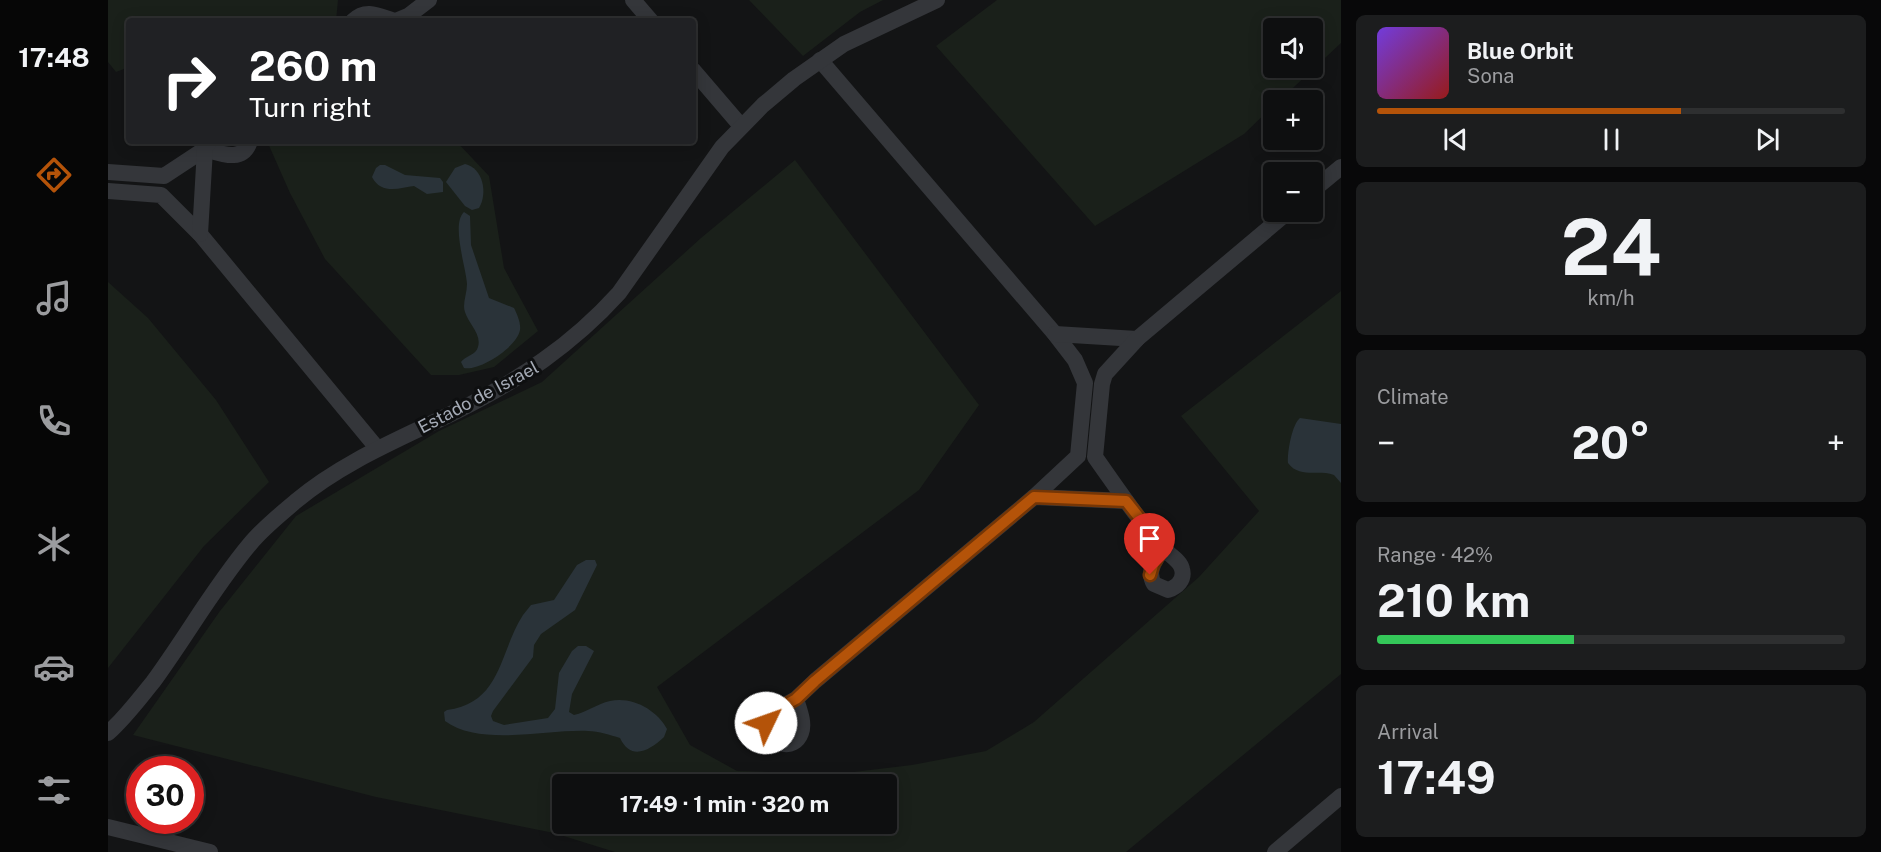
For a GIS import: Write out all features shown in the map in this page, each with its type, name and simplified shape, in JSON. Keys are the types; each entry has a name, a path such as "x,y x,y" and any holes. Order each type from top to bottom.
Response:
{"street":[{"path":"403,18 429,0"},
{"path":"633,0 648,18"},
{"name":"Estado de Israel","path":"108,733 157,676 251,543 318,484 377,448 456,412 521,377 580,332 619,293 703,174 741,126 794,79 844,44 937,0"},
{"path":"357,18 368,13 385,18"},
{"path":"820,60 1075,360 1085,383 1087,456 1163,548"},
{"path":"696,74 741,126"},
{"path":"208,145 233,156 244,152 248,144"},
{"path":"200,234 208,145"},
{"path":"108,172 164,176 208,145"},
{"path":"1323,182 1341,167"},
{"path":"160,195 164,176"},
{"path":"108,191 160,195 200,234 377,448"},
{"path":"796,699 1034,497 1087,456 1105,374 1137,339 1276,222"},
{"path":"1055,334 1137,339"},
{"path":"1085,383 1102,384"},
{"path":"1034,497 1126,501"},
{"path":"1275,852 1341,796"},
{"path":"108,827 126,831"},
{"path":"108,835 139,834 210,852"}],"shaded area":[{"path":"108,0 338,0 336,18 126,18 126,68 116,72 108,62"},
{"path":"749,0 883,0 860,12 803,56"},
{"path":"997,0 1341,0 1341,43 1323,60 1323,18 1263,18 1263,78 1304,78 1291,90 1263,90 1263,116 1244,134 1095,226 936,46"},
{"path":"268,144 459,144 489,176 504,268 538,331 494,367 459,375 431,375 325,259 290,193"},
{"path":"795,160 979,405 919,490 657,687 690,745 737,771 837,774 552,774 552,833 376,797 133,735 220,611 296,516 439,431 542,382 701,238"},
{"path":"465,164 476,170 482,182 482,202 479,208 472,210 465,206 446,182 455,168"},
{"path":"380,165 385,165 405,175 440,178 443,182 443,192 427,194 414,186 391,189 380,186 372,177"},
{"path":"464,212 470,216 471,245 489,298 514,308 520,327 517,337 505,350 488,362 471,368 464,368 461,362 475,352 479,342 464,309 467,284 459,226"},
{"path":"108,282 148,318 216,400 269,482 204,546 108,668"},
{"path":"1341,291 1341,674 1126,852 615,852 557,834 897,834 897,774 837,774 912,765 986,751 1034,722 1199,577 1259,511 1181,416"},
{"path":"1300,418 1341,424 1341,483 1334,475 1298,471 1288,463 1292,432"},
{"path":"586,560 595,560 597,565 575,610 541,634 534,645 533,657 493,711 491,716 493,721 504,725 548,718 555,709 559,673 572,651 578,646 586,646 594,651 572,694 569,712 574,715 610,701 635,703 650,710 663,722 667,729 664,737 646,750 635,751 629,750 620,738 596,732 495,735 460,729 445,721 444,712 465,705 479,697 489,687 497,674 515,629 531,605 554,600 577,565"}],"route":[{"path":"766,723 771,713 796,699 1034,497 1126,501 1163,548 1150,575"}]}
